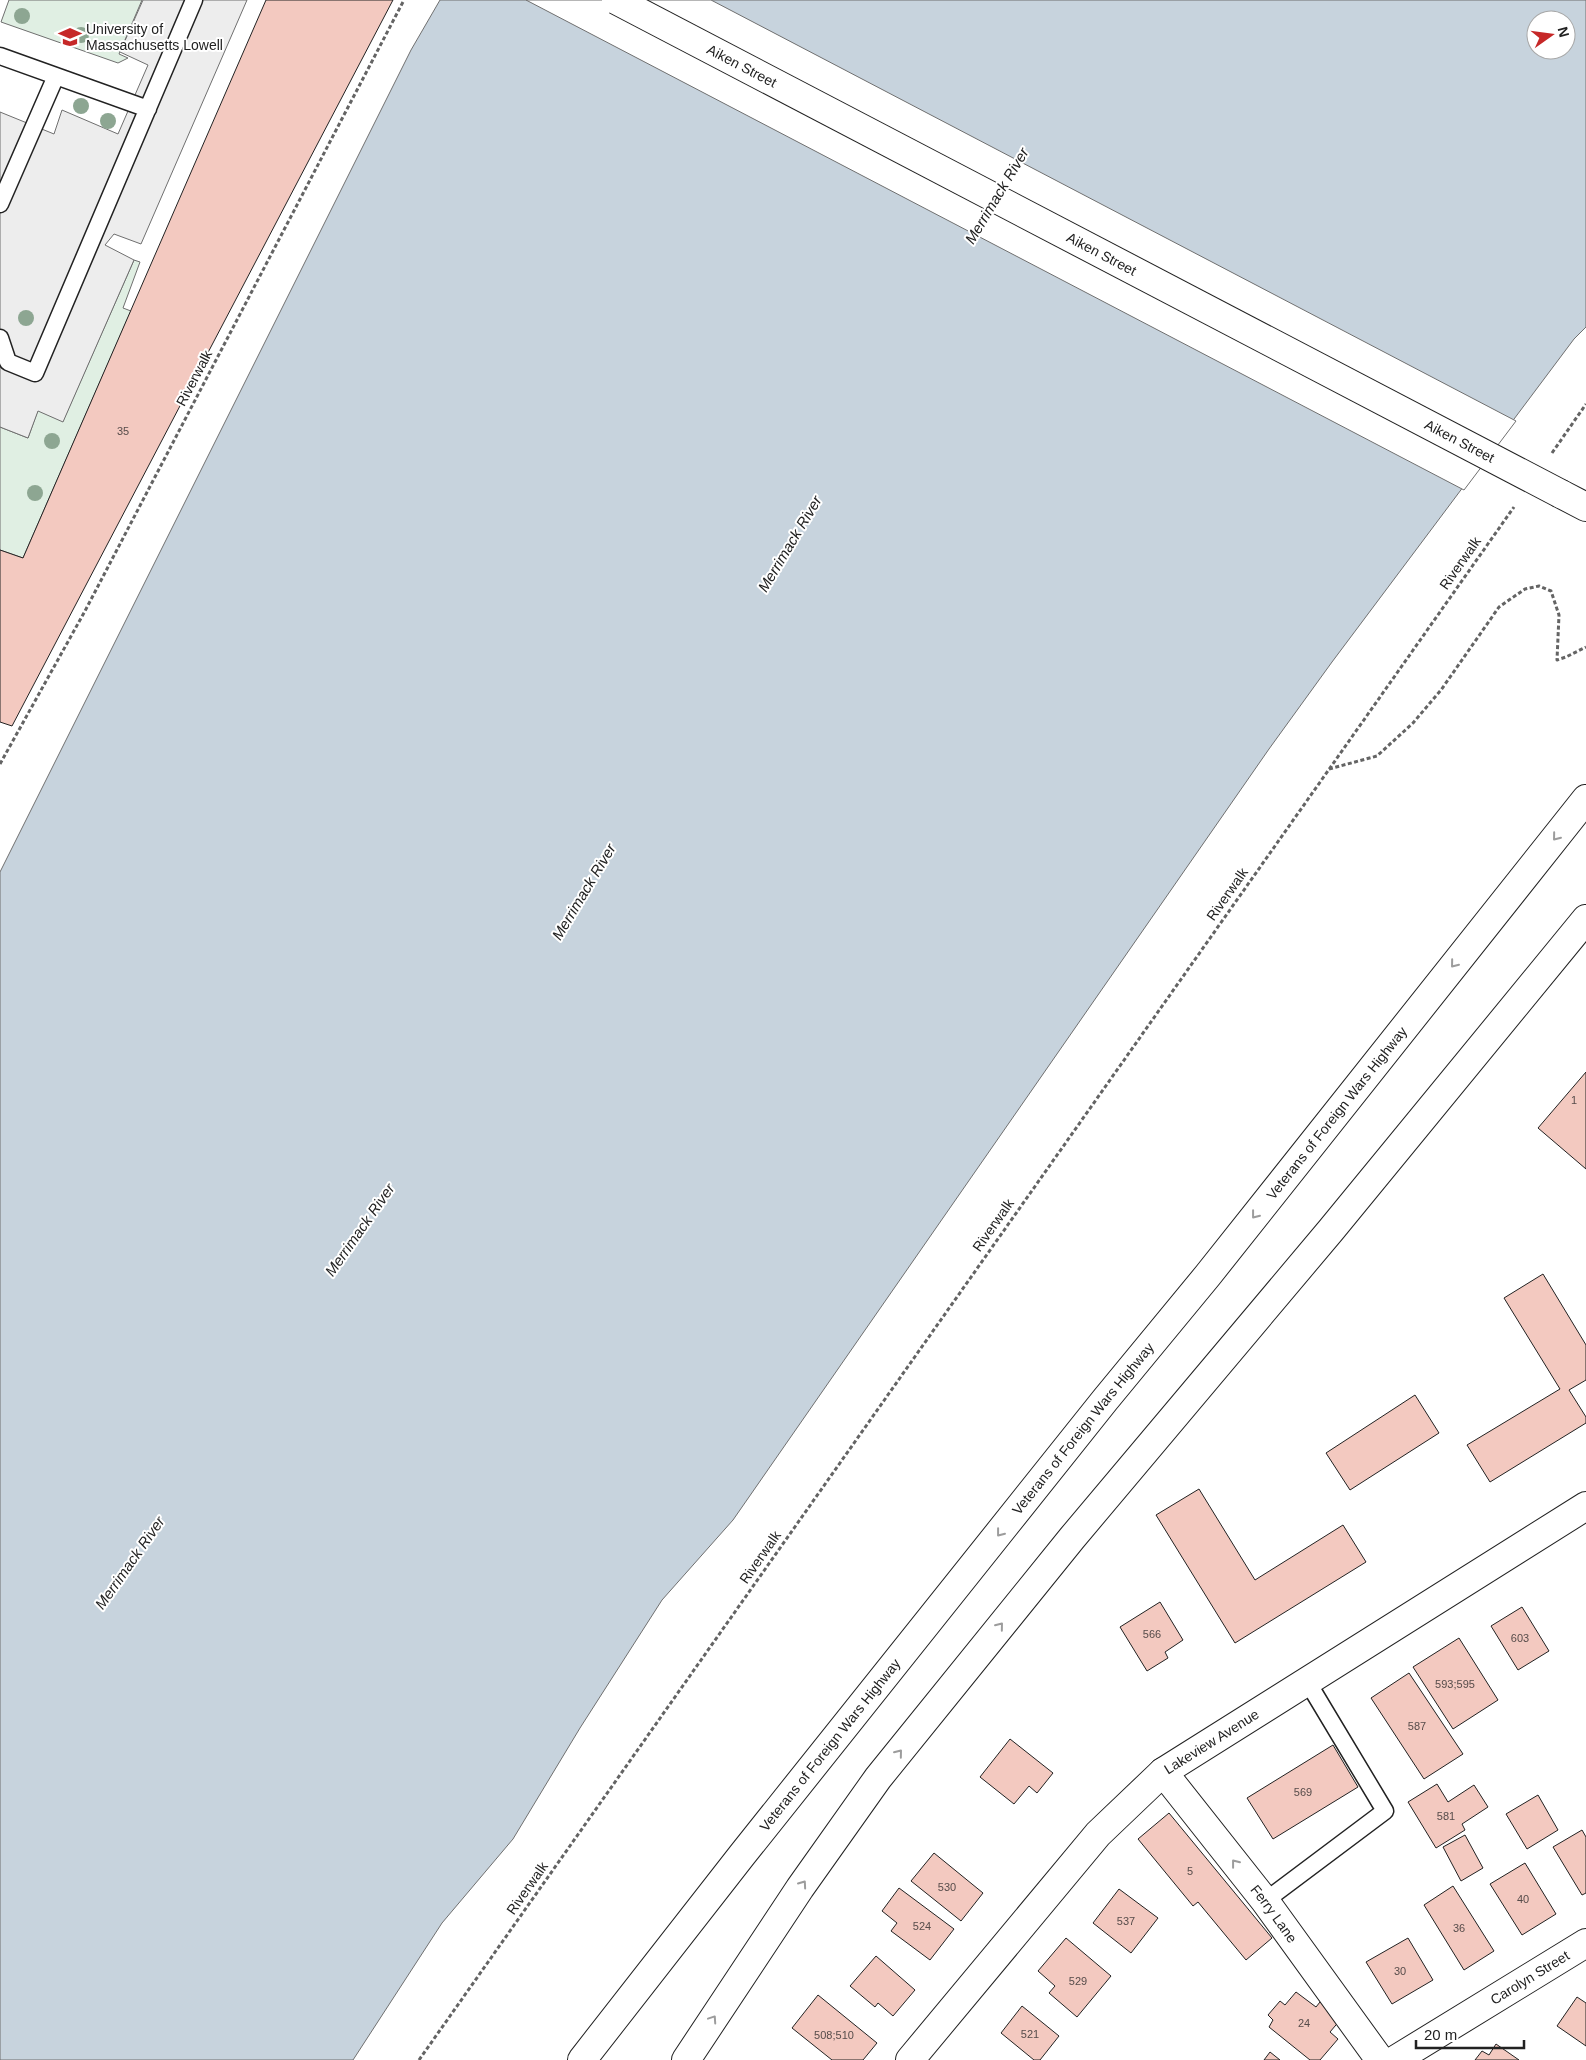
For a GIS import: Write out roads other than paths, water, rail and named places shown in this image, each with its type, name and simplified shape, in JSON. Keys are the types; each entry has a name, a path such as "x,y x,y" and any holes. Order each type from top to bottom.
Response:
{"main road":[{"name":"Aiken Street","path":"616,0 1586,507"},
{"name":"Veterans of Foreign Wars Highway","path":"582,2060 742,1854 1105,1400 1208,1275 1586,799"},
{"path":"686,2060 800,1888 878,1778 1066,1545 1312,1252 1586,919"},
{"name":"Lakeview Avenue","path":"910,2060 1098,1834 1163,1772 1586,1506"},
{"name":"Ferry Lane","path":"1163,1772 1265,1901 1380,2060"},
{"name":"Carolyn Street","path":"1395,2060 1586,1943"}],"lane":[{"path":"0,338 8,362 35,374 194,0"},
{"path":"0,56 148,109"},
{"path":"0,204 56,76"},
{"path":"1265,1901 1386,1811 1307,1681"}],"water":[{"name":"Merrimack River","path":"440,0 1586,0 1586,327 1574,339 1269,749 733,1520 662,1600 580,1728 513,1839 442,1923 353,2060 0,2060 0,872 411,50"}],"place":[{"name":"University of Massachusetts Lowell","path":"70,37"}]}
